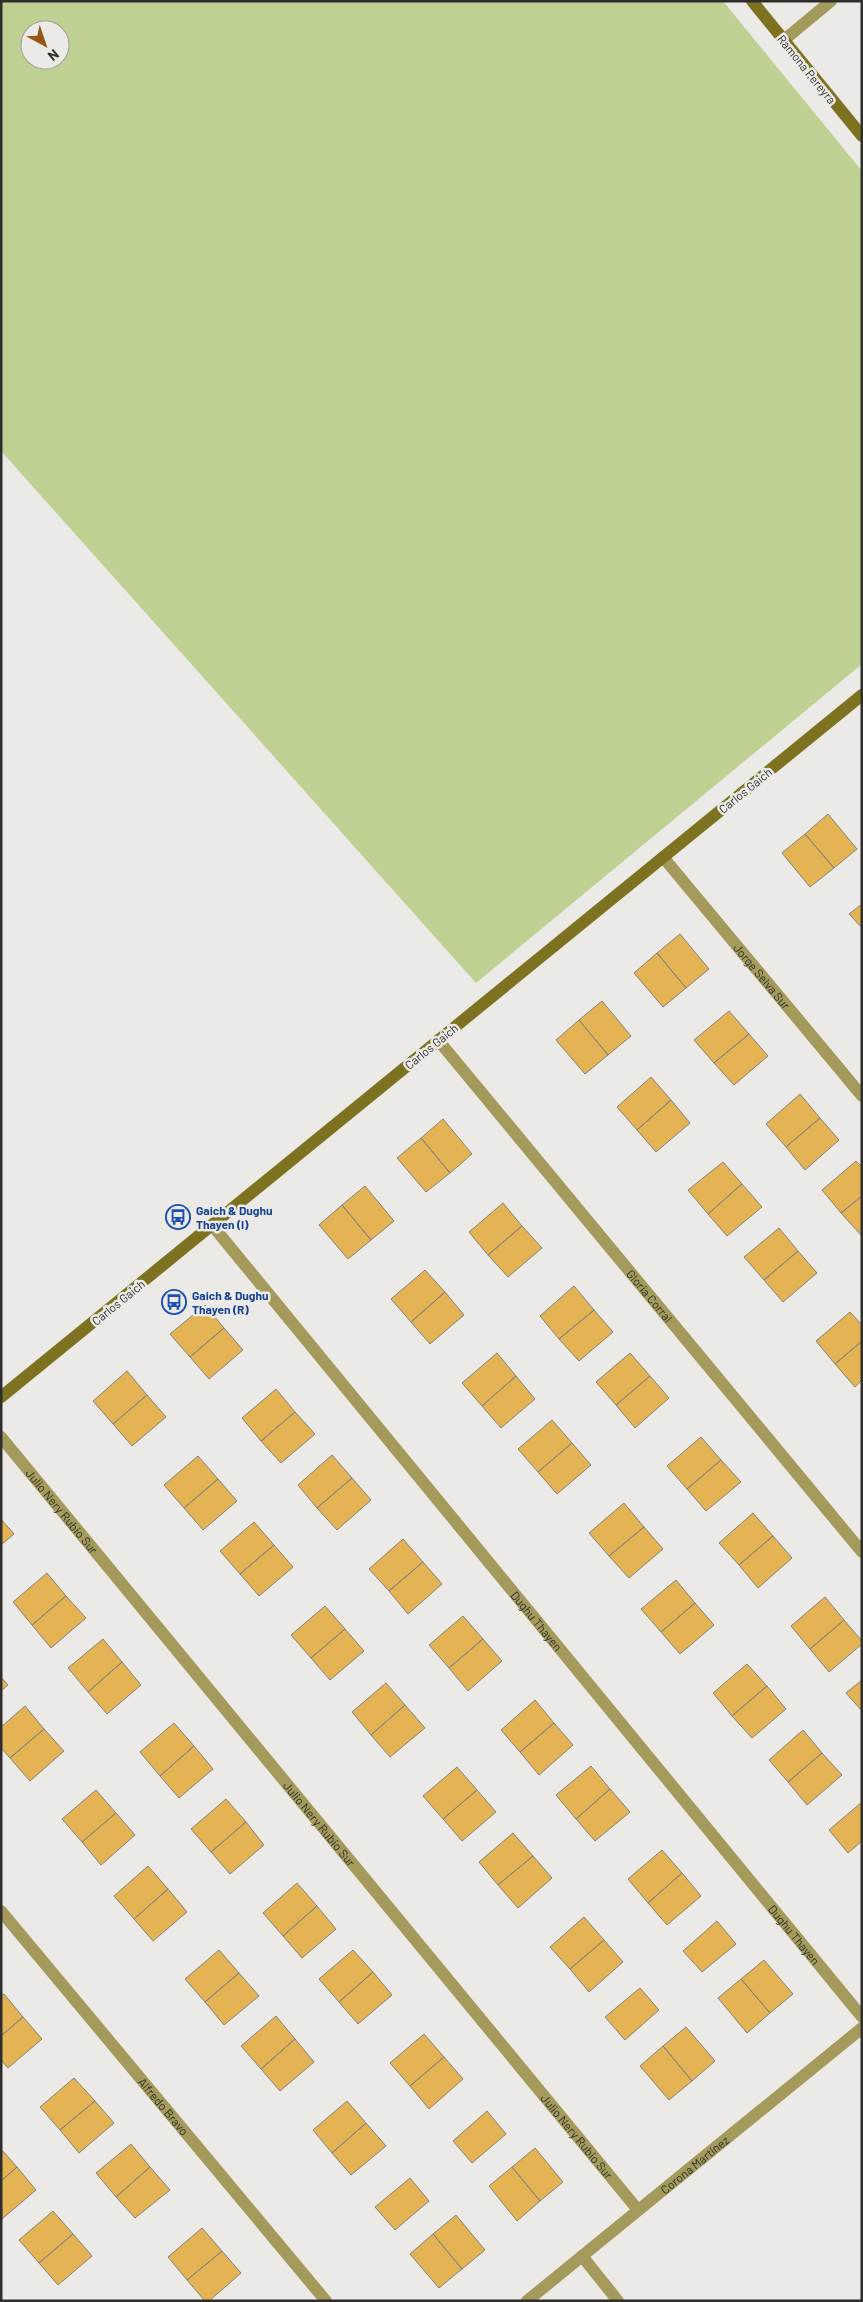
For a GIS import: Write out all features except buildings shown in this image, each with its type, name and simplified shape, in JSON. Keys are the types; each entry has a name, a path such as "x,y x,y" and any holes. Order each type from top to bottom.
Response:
{"street":[{"name":"Ramona Pereyra","path":"752,1 862,136"},
{"path":"784,40 830,1"},
{"name":"Carlos Gaich","path":"1,1397 862,695"},
{"name":"Jorge Selva Sur","path":"663,857 862,1096"},
{"name":"Gloria Corral","path":"438,1040 862,1552"},
{"name":"Dughu Thayen","path":"212,1225 862,2017"},
{"name":"Julio Nery Rubio Sur","path":"1,1437 638,2210"},
{"name":"Alfredo Bravo","path":"1,1911 326,2301"},
{"name":"Corona Martínez","path":"527,2301 862,2028"},
{"path":"582,2256 618,2301"}],"green space":[{"path":"1,1 723,1 862,171 862,664 476,983 1,451"}],"place":[{"name":"Gaich & Dughu Thayen (I)","path":"178,1217"},
{"name":"Gaich & Dughu Thayen (R)","path":"174,1302"}]}
